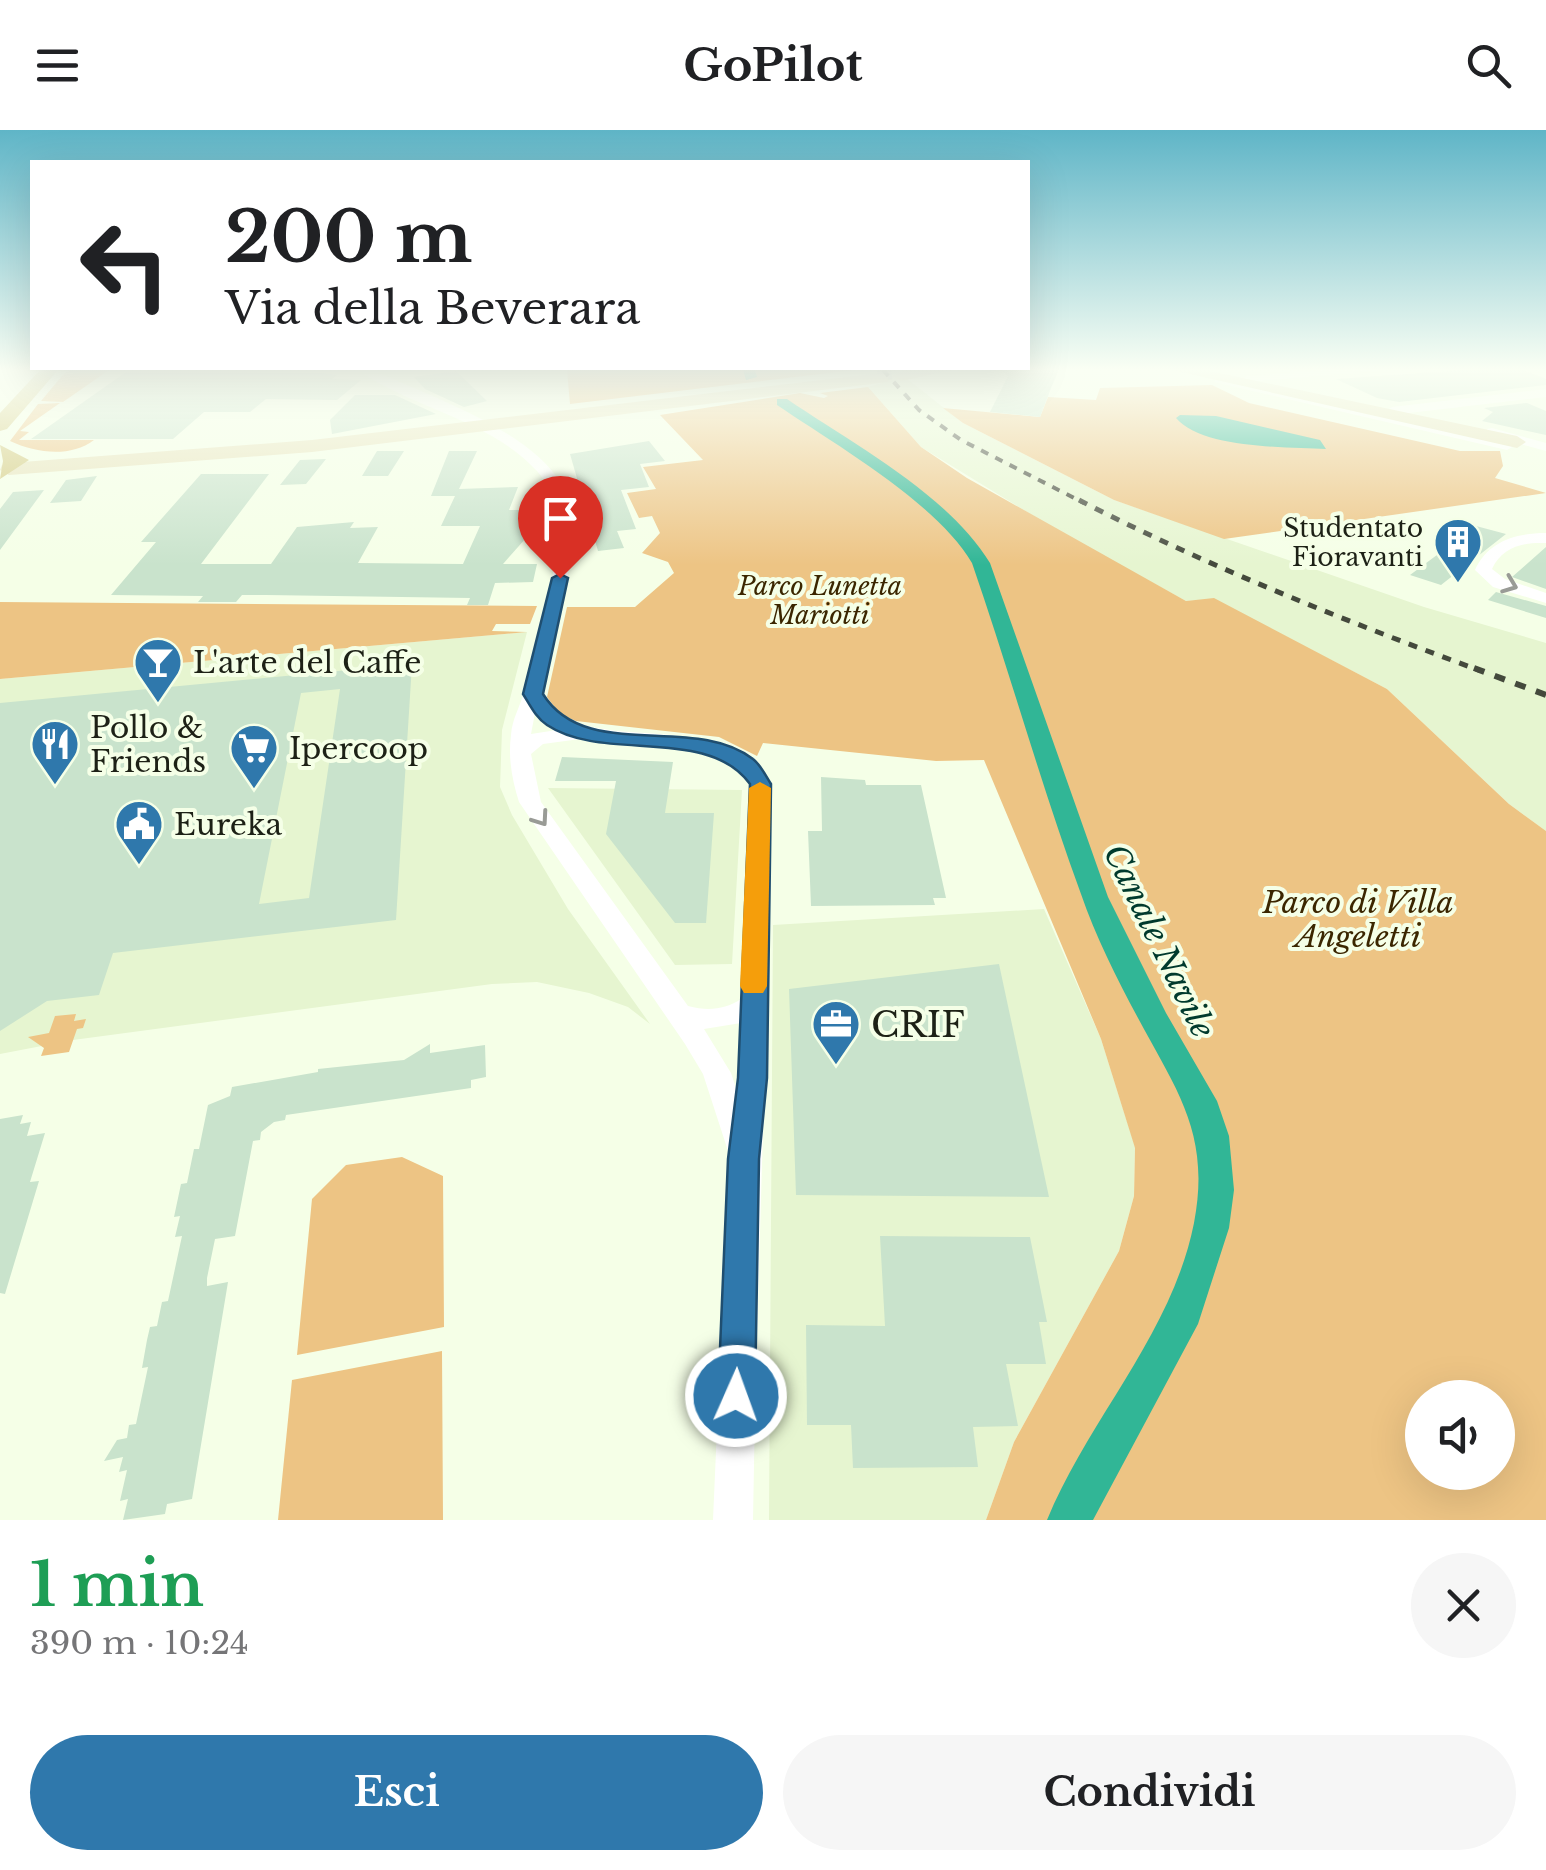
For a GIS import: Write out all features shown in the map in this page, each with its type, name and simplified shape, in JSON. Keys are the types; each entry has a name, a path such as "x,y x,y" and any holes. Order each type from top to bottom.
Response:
{"main road":[{"path":"4,447 286,449 392,435"},
{"path":"1486,435 1516,442"}],"street":[{"path":"491,435 539,466 553,482 558,497 560,578 533,694 525,709 520,753 530,802 717,1073 744,1159"},
{"path":"1462,435 1546,449"},
{"path":"1490,435 1546,449"},
{"path":"1546,538 1522,538 1508,543 1485,561 1483,570 1499,583 1546,598"},
{"path":"533,694 554,721 582,733"},
{"path":"520,753 537,739 582,733 718,750 746,764 760,784 753,1078 744,1159 733,1520"},
{"path":"678,1014 698,1021 719,1020 738,1016 752,1004"}],"shaded area":[{"path":"910,435 986,435 1114,500 1424,607 1546,643 1546,831 1509,804 1387,689 1214,599 1186,601 1058,531 921,447"},
{"path":"527,632 502,730 500,787 512,815 568,909 650,1024 628,1007 589,993 537,982 492,984 73,1040 0,1054 0,679"},
{"path":"548,788 742,790 732,964 675,965"},
{"path":"1044,909 1101,1039 1135,1147 1134,1196 1119,1251 1014,1442 986,1520 769,1520 773,925"}],"green space":[{"path":"15,435 25,435 19,440 94,440 85,446 53,452 10,441"},
{"name":"Parco di Villa Angeletti","path":"679,435 910,435 921,447 967,478 1186,601 1214,598 1387,689 1509,804 1546,831 1546,1520 986,1520 1014,1442 1119,1251 1134,1196 1135,1148 1101,1039 984,760 936,761 763,743 757,756 719,737 576,721 560,714 547,697 567,607 635,607 674,573 668,562 642,553 660,533 652,516 639,518 627,493 656,489 643,467 703,460"},
{"path":"986,435 1389,435 1460,451 1500,451 1503,466 1495,478 1546,493 1224,539 1114,500"},
{"path":"0,602 537,606 530,624 496,624 492,631 527,632 0,679"},
{"path":"76,1014 74,1021 86,1019 83,1028 77,1029 69,1052 41,1056 44,1048 28,1037 49,1033 55,1016"},
{"path":"402,1157 443,1176 444,1327 297,1355 312,1199 346,1165"},
{"path":"442,1351 443,1520 278,1520 292,1380"}],"water":[{"path":"1298,435 1320,440 1326,449 1269,446 1205,436"}],"building":[{"path":"37,435 178,435 173,439 31,439"},
{"path":"649,441 665,461 640,464 649,487 621,490 636,529 617,531 624,548 598,551 570,454"},
{"path":"377,451 404,451 388,476 362,476"},
{"path":"449,451 477,451 459,489 518,487 509,510 534,510 526,538 503,564 537,564 533,582 495,583 488,605 467,605 470,598 242,595 236,602 198,602 203,596 111,595 156,542 141,542 201,474 269,474 201,564 271,564 297,527 354,522 350,528 378,527 358,563 463,564 480,526 441,526 455,496 431,496"},
{"path":"326,459 306,484 280,485 300,460"},
{"path":"97,476 81,501 50,503 66,480"},
{"path":"44,490 0,550 0,509 13,492"},
{"path":"1476,526 1506,534 1441,585 1410,575"},
{"path":"1546,547 1546,589 1512,577"},
{"path":"1496,592 1546,606 1546,618 1488,600"},
{"path":"412,664 396,920 113,953 99,995 47,1001 0,1031 0,703","holes":["340,689 309,898 259,904 301,693"]},
{"path":"562,757 673,762 665,813 714,813 706,923 675,923 606,834 616,781 555,781"},
{"path":"821,777 865,780 866,785 921,785 946,898 933,898 935,905 811,906 808,831 822,831"},
{"path":"999,964 1049,1197 796,1195 789,989"},
{"path":"430,1044 430,1053 485,1045 486,1077 471,1080 471,1088 286,1115 285,1120 274,1122 261,1132 260,1140 253,1141 235,1236 215,1239 207,1278 207,1286 228,1282 192,1499 167,1504 165,1514 123,1520 128,1499 120,1501 127,1470 119,1472 123,1457 104,1461 117,1440 127,1438 129,1425 136,1424 148,1367 142,1368 150,1327 157,1326 162,1302 168,1301 182,1236 175,1237 180,1216 174,1217 181,1184 187,1183 194,1149 199,1149 208,1105 230,1096 232,1087 318,1069 404,1060"},
{"path":"23,1115 20,1124 31,1122 27,1136 45,1133 30,1182 39,1181 5,1294 0,1293 0,1119"},
{"path":"880,1236 1030,1237 1047,1322 1039,1322 1046,1364 1006,1364 1018,1426 973,1427 978,1467 853,1468 851,1425 807,1425 806,1325 885,1326"}],"waterway":[{"name":"Canale Navile","path":"830,435 897,480 969,543 981,563 1095,897 1151,1014 1201,1101 1212,1136 1217,1190 1211,1228 1179,1324 1069,1520"}],"railway":[{"path":"954,435 1084,503"},
{"path":"1079,500 1277,592 1481,671"},
{"path":"1474,668 1546,695"}],"slow traffic":[{"path":"753,986 760,788"}],"place":[{"name":"Studentato Fioravanti","path":"1458,584"},
{"name":"L'arte del Caffe","path":"158,704"},
{"name":"Pollo & Friends","path":"55,786"},
{"name":"Ipercoop","path":"254,790"},
{"name":"Eureka","path":"139,866"},
{"name":"CRIF","path":"836,1066"}],"route":[{"path":"560,578 533,694 544,712 563,726 582,733 689,743 718,750 746,764 760,784 753,1078 744,1159 736,1396"}],"park label":[{"name":"Parco Lunetta Mariotti","path":"820,600"}]}
